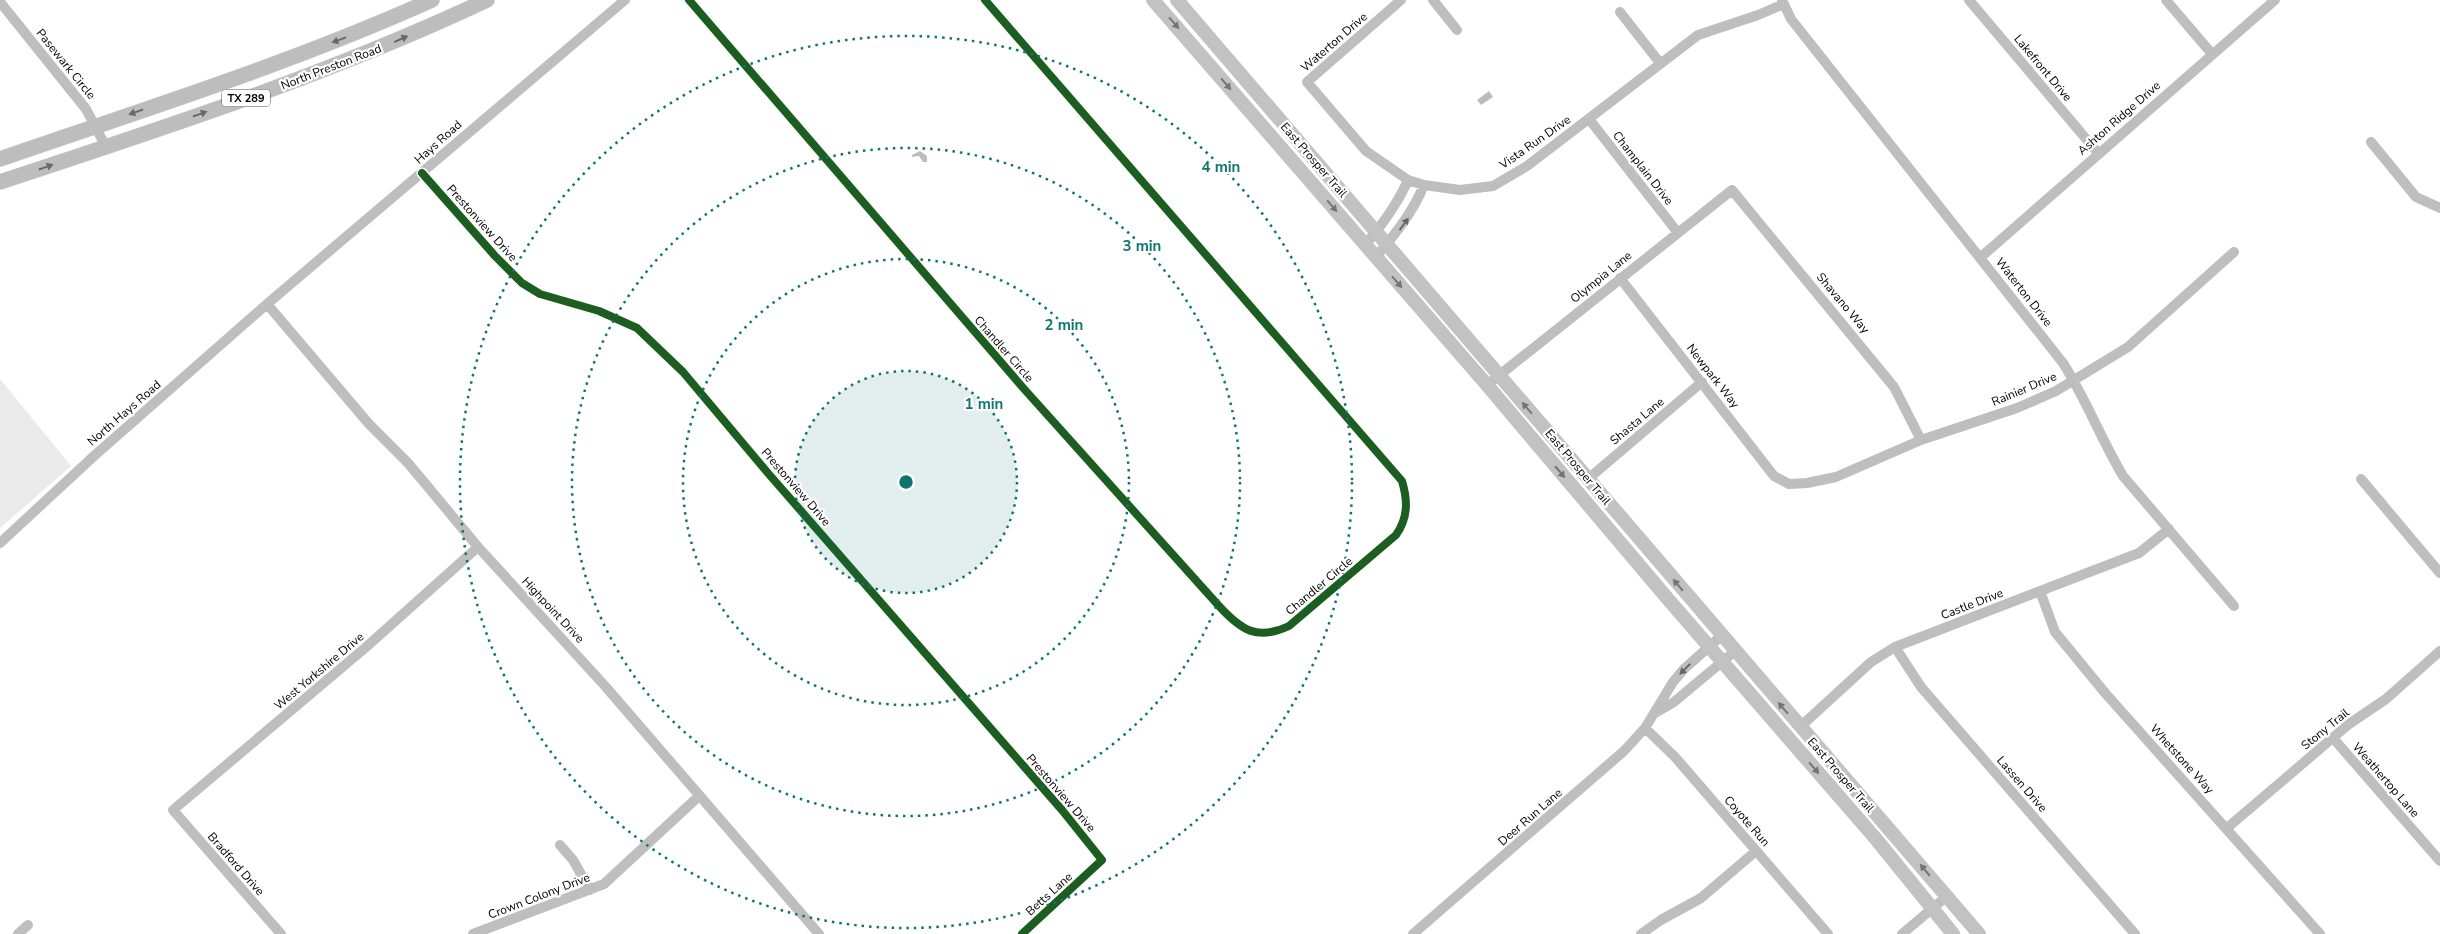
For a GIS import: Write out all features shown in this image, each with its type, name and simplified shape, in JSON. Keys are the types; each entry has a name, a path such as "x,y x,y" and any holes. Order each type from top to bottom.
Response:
{"main road":[{"name":"North Preston Road","path":"0,159 358,32 430,0"},
{"name":"North Preston Road","path":"0,182 106,147 370,52 487,0"},
{"name":"East Prosper Trail","path":"1153,0 1487,385 1722,662 1876,839 1953,934"},
{"name":"East Prosper Trail","path":"1177,0 1979,934"}],"street":[{"name":"Hays Road","path":"267,304 625,0"},
{"name":"Chandler Circle","path":"688,0 1024,390 1224,612 1234,622 1248,630 1262,634 1276,632 1289,626 1396,535 1405,519 1407,503 1402,481 985,0"},
{"name":"Waterton Drive","path":"1307,82 1401,0"},
{"path":"1433,0 1458,30"},
{"name":"Lakefront Drive","path":"1969,0 2098,152"},
{"path":"2166,0 2212,54"},
{"name":"Ashton Ridge Drive","path":"1981,257 2098,152 2275,0"},
{"name":"Pasewark Circle","path":"0,2 86,109 97,126 106,147"},
{"name":"Waterton Drive","path":"1783,2 1791,19 1981,257 2074,380 2122,476 2234,606"},
{"name":"Vista Run Drive","path":"1307,82 1366,151 1408,180 1424,185 1460,190 1493,186 1526,166 1698,35 1758,15 1783,2"},
{"path":"1620,12 1660,63"},
{"name":"Champlain Drive","path":"1589,119 1678,233"},
{"path":"2371,142 2416,197 2440,208"},
{"name":"Prestonview Drive","path":"422,173 495,256 522,283 540,294 599,311 637,328 683,372 767,472 1062,810 1102,860 1092,871"},
{"path":"1366,245 1399,200 1408,180"},
{"path":"1376,257 1415,207 1424,185"},
{"name":"Olympia Lane","path":"1487,385 1732,190"},
{"name":"Shavano Way","path":"1732,190 1894,387 1921,440"},
{"name":"Rainier Drive","path":"1789,484 1807,483 1836,477 1921,440 2017,408 2074,380 2128,347 2234,252"},
{"name":"Newpark Way","path":"1620,278 1774,476 1789,484"},
{"name":"North Hays Road","path":"0,543 94,456 267,304"},
{"name":"Highpoint Drive","path":"267,304 369,424 408,463 478,547 605,686 818,934"},
{"name":"Shasta Lane","path":"1588,479 1702,382"},
{"path":"2361,479 2440,573"},
{"name":"Castle Drive","path":"1800,727 1871,662 1895,647 2139,553 2168,529"},
{"name":"West Yorkshire Drive","path":"173,810 365,648 478,547"},
{"name":"Whetstone Way","path":"2040,591 2055,632 2106,694 2227,828 2314,932"},
{"name":"Deer Run Lane","path":"1413,934 1598,776 1645,728 1673,682 1709,646 1722,636"},
{"name":"Lassen Drive","path":"1895,647 1921,687 2135,934"},
{"name":"Deer Run Lane","path":"1655,713 1674,702 1735,651"},
{"name":"Stony Trail","path":"2227,828 2333,738 2386,699 2440,651"},
{"name":"Coyote Run","path":"1645,728 1675,756 1828,934"},
{"name":"Weathertop Lane","path":"2333,738 2440,861"},
{"name":"Crown Colony Drive","path":"473,934 604,884 699,796"},
{"name":"Bradford Drive","path":"173,810 281,934"},
{"path":"560,845 572,860 590,890"},
{"path":"1641,934 1661,920 1701,898 1756,851"},
{"name":"Betts Lane","path":"1022,934 1092,871"},
{"path":"1902,934 1947,896"},
{"path":"18,934 28,925"}],"shaded area":[{"path":"1489,91 1493,97 1481,105 1477,100"},
{"path":"920,151 927,156 927,162 923,162 919,156 912,157 912,155"},
{"path":"0,379 71,466 0,528"}],"cycle path":[{"path":"689,0 1025,390 1227,614 1242,627 1259,633 1268,633 1289,626 1396,535 1403,522 1406,509 1402,481 985,0"},
{"path":"422,173 495,256 522,283 540,294 599,311 637,328 683,372 767,472 1062,810 1102,860 1022,934"}]}
